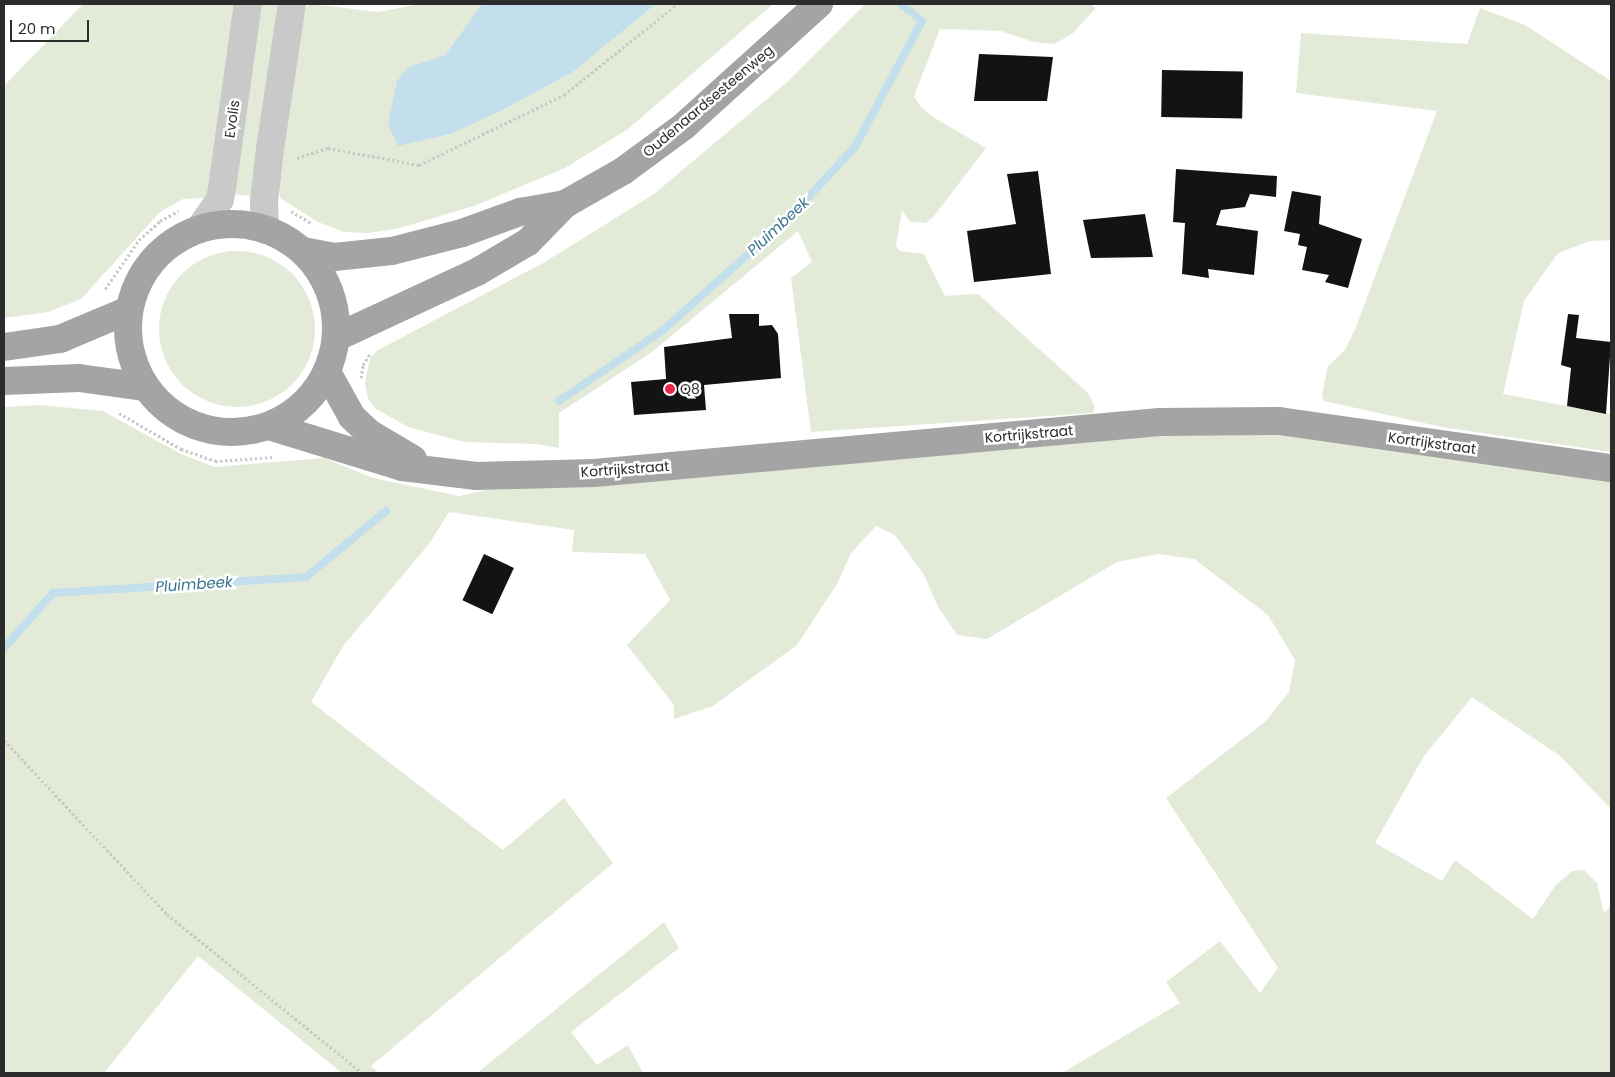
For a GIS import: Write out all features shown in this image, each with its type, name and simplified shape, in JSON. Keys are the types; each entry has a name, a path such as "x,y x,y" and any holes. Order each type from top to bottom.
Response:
{"main road":[{"name":"Oudenaardsesteenweg","path":"337,337 477,272 528,242 565,204 623,171 684,126 819,4"},
{"name":"Oudenaardsesteenweg","path":"303,251 334,257 392,251 462,233 520,212 565,204"},
{"path":"226,224 252,225 264,230 279,235 303,251 318,269 330,290 336,313 337,337 327,372 303,405 269,426 242,432 214,431 187,423 164,408 145,387 133,363 127,336 129,310 138,283 153,259 174,241 200,228 226,224"},
{"path":"4,347 60,339 129,310"},
{"name":"Kortrijkstraat","path":"327,372 352,418 386,443 444,474"},
{"path":"4,381 79,378 145,387"},
{"name":"Kortrijkstraat","path":"269,426 402,467 444,474 514,476 594,472 1160,422 1279,421 1611,468"}],"street":[{"name":"Evolis","path":"200,228 220,199 248,4"},
{"path":"264,230 264,201 268,167 292,4"}],"path":[{"path":"268,167 328,148 420,165 564,95 677,4"},
{"path":"101,293 139,240 160,221 185,208 220,199"},
{"path":"264,201 283,206 313,224"},
{"path":"352,418 364,402 361,383 363,365 372,349"},
{"path":"98,381 107,406 181,449 215,461 278,456"},
{"path":"4,740 168,914 362,1073"}],"green space":[{"path":"83,4 240,4 206,198 183,199 160,212 81,299 48,312 4,318 4,86"},
{"path":"258,4 282,4 252,196 232,194"},
{"path":"310,4 379,12 418,4 482,4 445,55 408,67 505,109 573,72 656,4 773,4 628,129 565,168 474,206 396,229 367,233 344,232 318,222 280,198 278,180 302,12"},
{"path":"865,4 1090,4 1096,8 1072,34 1054,44 1034,42 1001,31 940,29 914,96 920,106 933,117 986,148 934,216 926,223 910,222 902,210 896,246 900,251 924,254 945,296 978,294 1088,393 1095,406 1093,413 811,432 791,278 812,262 798,231 652,352 559,413 559,448 537,444 464,442 408,427 376,409 368,399 365,383 370,358 378,350 545,262 654,194 786,83"},
{"path":"1480,8 1525,25 1611,81 1611,240 1590,241 1558,253 1524,301 1503,394 1611,414 1611,452 1442,427 1324,401 1322,395 1328,366 1345,350 1356,327 1437,111 1296,93 1301,33 1467,44"},
{"path":"229,251 245,251 260,254 274,260 297,279 306,292 312,306 315,329 314,344 306,366 287,389 274,398 260,404 245,407 229,407 214,404 200,398 177,379 168,366 162,352 159,337 159,321 162,306 168,292 187,269 200,260 214,254"},
{"path":"39,405 103,411 179,453 214,467 324,458 373,478 459,496 499,487 1166,430 1296,430 1611,477 1611,809 1559,755 1472,697 1424,756 1375,843 1442,881 1455,860 1533,919 1555,886 1572,871 1584,870 1597,883 1604,913 1611,906 1611,1073 1062,1073 1180,1003 1166,982 1220,941 1260,993 1278,968 1166,798 1266,721 1289,692 1295,660 1268,615 1194,559 1158,554 1117,562 987,639 957,635 937,605 924,575 895,535 876,526 851,553 837,584 797,645 713,706 674,719 674,705 627,645 670,600 645,554 572,552 574,530 449,512 429,544 343,646 311,702 503,850 564,798 613,863 371,1066 379,1073 342,1073 198,956 104,1073 4,1073 4,407"},
{"path":"664,922 679,948 571,1032 597,1065 628,1045 643,1073 477,1073"}],"water":[{"path":"482,4 656,4 573,72 505,109 450,134 398,146 388,124 397,81 408,67 445,55"}],"building":[{"path":"979,54 1053,57 1047,101 974,101"},
{"path":"1162,70 1243,71 1242,118 1161,117"},
{"path":"1176,169 1277,176 1276,197 1250,194 1245,207 1221,210 1216,225 1258,231 1254,275 1208,269 1209,278 1182,274 1185,223 1173,222"},
{"path":"1038,171 1051,274 974,282 967,231 1016,224 1007,174"},
{"path":"1292,191 1321,196 1319,224 1362,239 1348,288 1325,282 1329,275 1302,270 1307,247 1298,245 1300,234 1284,231"},
{"path":"1145,214 1153,257 1091,258 1083,220"},
{"path":"729,314 759,314 759,326 772,325 778,334 781,378 704,385 706,410 634,415 631,382 666,379 664,347 732,338"},
{"path":"1568,314 1579,315 1576,338 1611,342 1606,414 1567,406 1571,368 1561,365"},
{"path":"484,554 514,568 492,614 462,600"}],"waterway":[{"name":"Pluimbeek","path":"559,401 662,331 791,216 855,147 922,21 901,4"},
{"name":"Pluimbeek","path":"4,648 53,593 306,577 386,511"}],"place":[{"name":"Q8","path":"670,389"}]}
